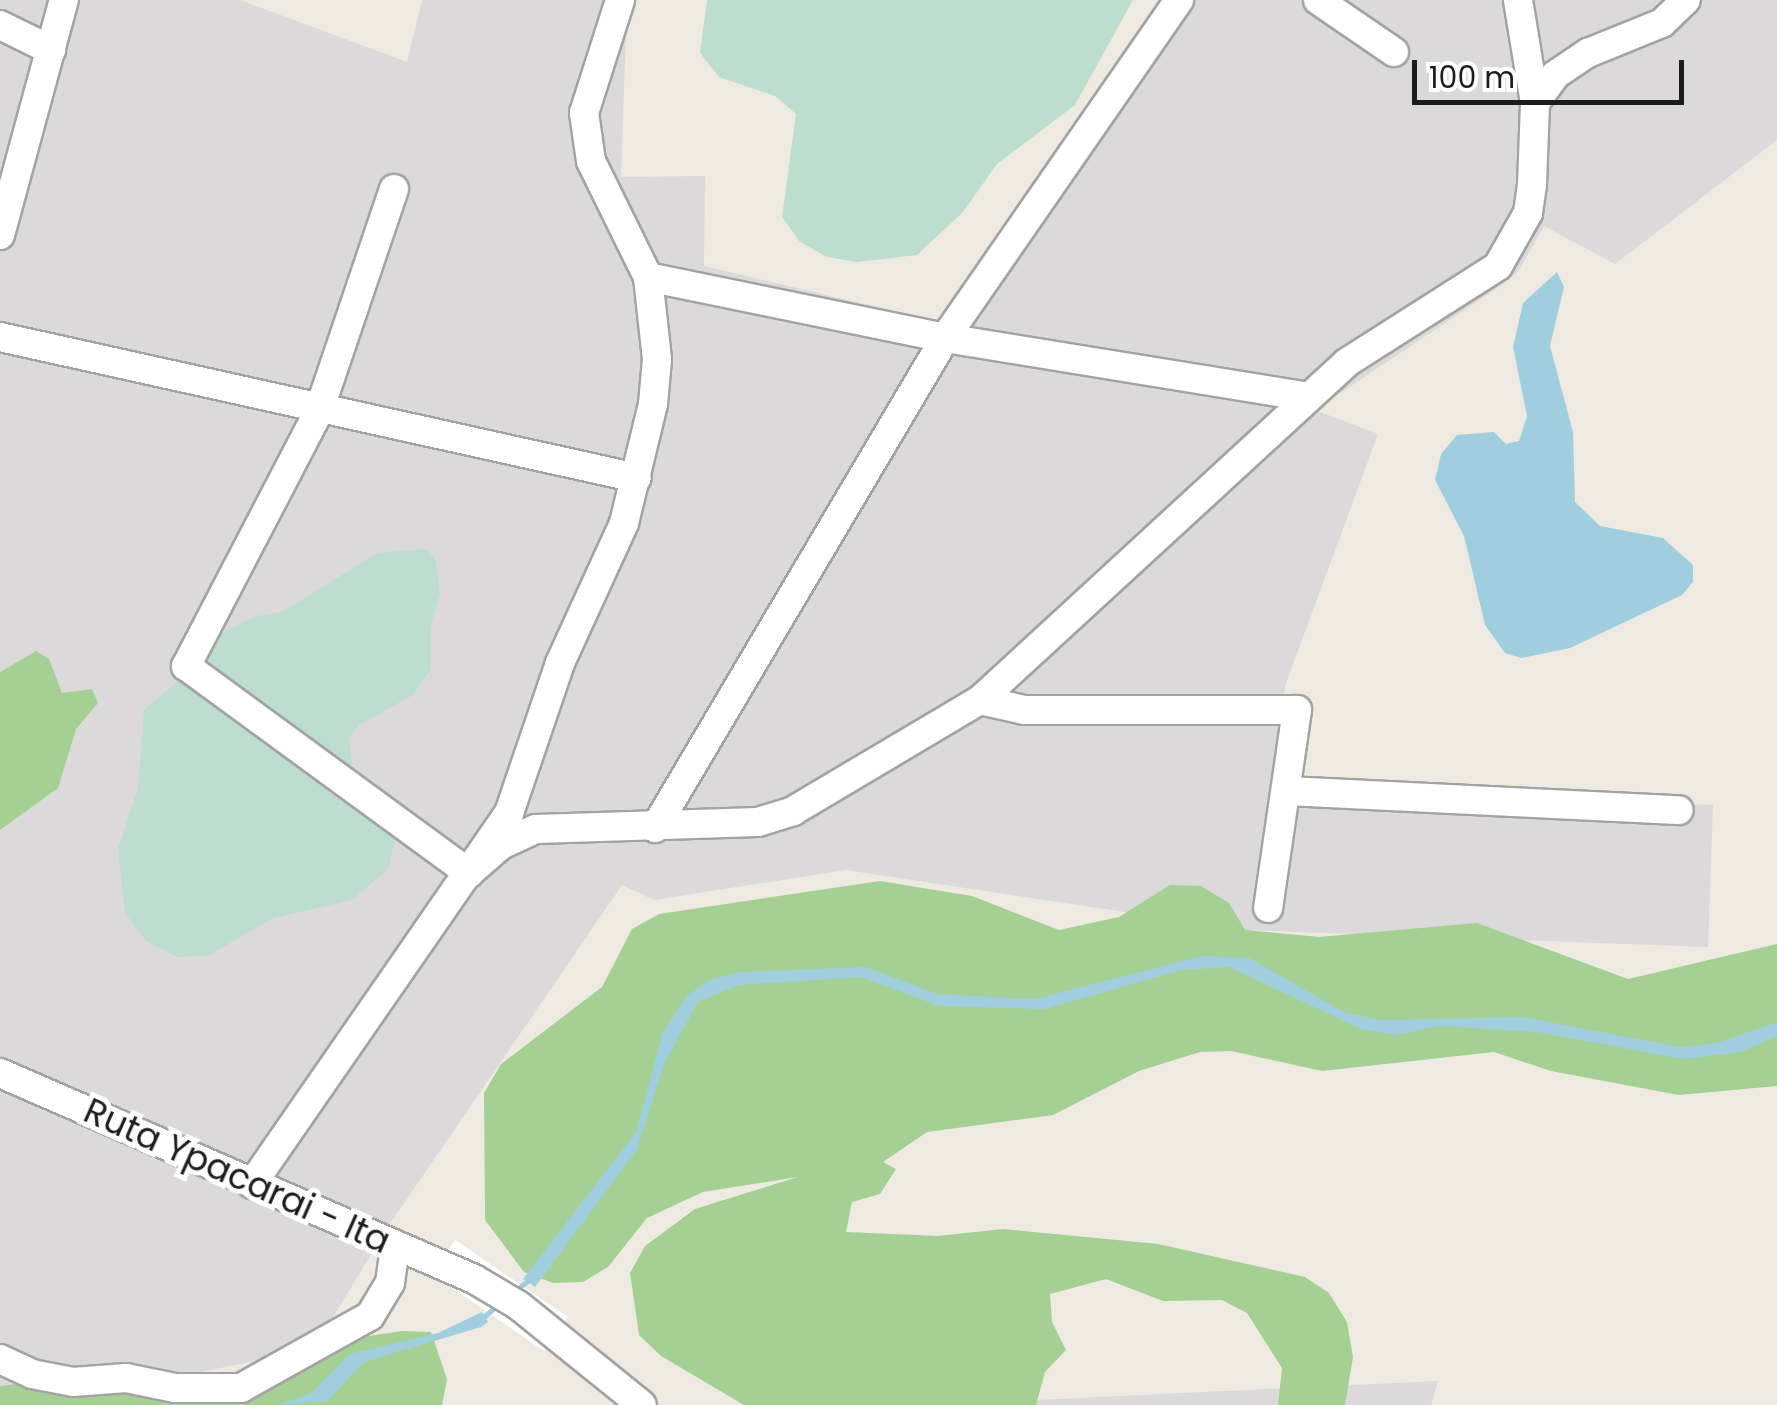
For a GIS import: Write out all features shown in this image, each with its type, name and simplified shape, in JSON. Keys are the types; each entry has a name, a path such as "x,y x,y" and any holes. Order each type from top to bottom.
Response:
{"street":[{"path":"0,235 64,0"},
{"path":"252,1184 509,813 560,663 612,556 638,478 656,359 648,277 586,139 584,113 620,0"},
{"path":"655,828 944,338 1180,0"},
{"path":"1318,0 1394,52"},
{"path":"469,873 501,845 536,829 579,824 655,828 758,822 793,810 980,700 1346,363 1498,266 1528,214 1535,103 1518,0"},
{"path":"1535,103 1555,75 1588,53 1662,23 1686,0"},
{"path":"0,25 51,50"},
{"path":"394,189 319,411 186,666 469,873"},
{"path":"648,277 944,338 1308,396"},
{"path":"0,337 319,411 638,478"},
{"path":"980,700 1024,710 1297,710 1268,908"},
{"path":"1286,791 1679,810"},
{"name":"Ruta Ypacarai - Ita","path":"0,1072 474,1280 518,1305 642,1405"},
{"path":"0,1359 32,1374 73,1382 126,1378 174,1388 241,1388 370,1316 390,1283 395,1246"}],"shaded area":[{"path":"0,0 240,0 407,62 422,0 627,0 621,177 705,176 704,266 961,327 1189,0 1777,0 1777,140 1615,264 1544,226 1518,272 1315,410 1378,434 1285,686 1276,785 1713,805 1708,947 1244,930 846,870 654,900 622,885 387,1228 314,1349 36,1405 0,1399"},
{"path":"1438,1381 1431,1405 931,1405"}],"green space":[{"path":"707,0 1133,0 1075,105 997,164 963,212 917,255 857,262 827,257 800,242 782,217 796,114 775,96 719,77 700,53"},
{"path":"426,549 436,561 440,594 431,625 431,669 413,695 359,725 349,738 355,789 395,837 389,868 352,900 273,918 208,956 177,957 146,941 125,913 118,849 138,788 144,710 192,669 208,641 253,617 284,611 377,553"},
{"path":"36,651 49,659 62,693 92,689 98,703 76,729 58,788 0,830 0,672"},
{"path":"880,881 972,896 1059,930 1119,917 1170,885 1201,886 1229,903 1245,930 1319,937 1477,923 1628,979 1777,944 1777,1086 1679,1095 1551,1071 1494,1052 1322,1071 1231,1051 1200,1052 1139,1071 1053,1115 927,1132 883,1162 896,1169 880,1194 852,1202 846,1232 938,1236 1003,1229 1158,1244 1305,1277 1329,1293 1347,1322 1353,1357 1345,1405 1278,1405 1282,1368 1247,1313 1222,1300 1163,1301 1106,1279 1050,1294 1052,1322 1066,1350 1045,1372 1036,1405 744,1405 661,1356 639,1335 630,1273 645,1246 695,1209 798,1177 703,1192 647,1218 608,1267 583,1282 553,1283 524,1272 485,1220 484,1093 501,1064 602,987 632,929 659,914"},
{"path":"402,1331 431,1332 447,1379 442,1405 0,1405 0,1386 93,1375 179,1404 210,1402 238,1396 342,1340"}],"water":[{"path":"1557,272 1564,287 1550,346 1573,432 1575,502 1600,526 1663,538 1693,565 1693,582 1682,595 1570,648 1521,658 1505,653 1485,625 1464,536 1435,480 1441,454 1457,435 1494,432 1506,444 1519,441 1527,416 1513,347 1523,303"},
{"path":"1202,956 1249,958 1344,1012 1380,1020 1523,1017 1680,1047 1717,1043 1777,1022 1777,1036 1741,1052 1683,1059 1537,1032 1441,1026 1395,1035 1361,1029 1229,967 1182,970 1045,1009 939,1006 862,977 739,985 698,1002 665,1062 636,1151 535,1287 523,1279 636,1132 663,1032 687,996 709,980 740,972 866,967 937,994 1035,999"},
{"path":"482,1312 488,1322 481,1327 364,1362 327,1401 278,1405 310,1394 350,1354 438,1333"}],"pier":[{"path":"455,1240 568,1317 544,1351 432,1274"}],"waterway":[{"path":"512,1293 531,1278"},
{"path":"481,1319 500,1303"}]}
